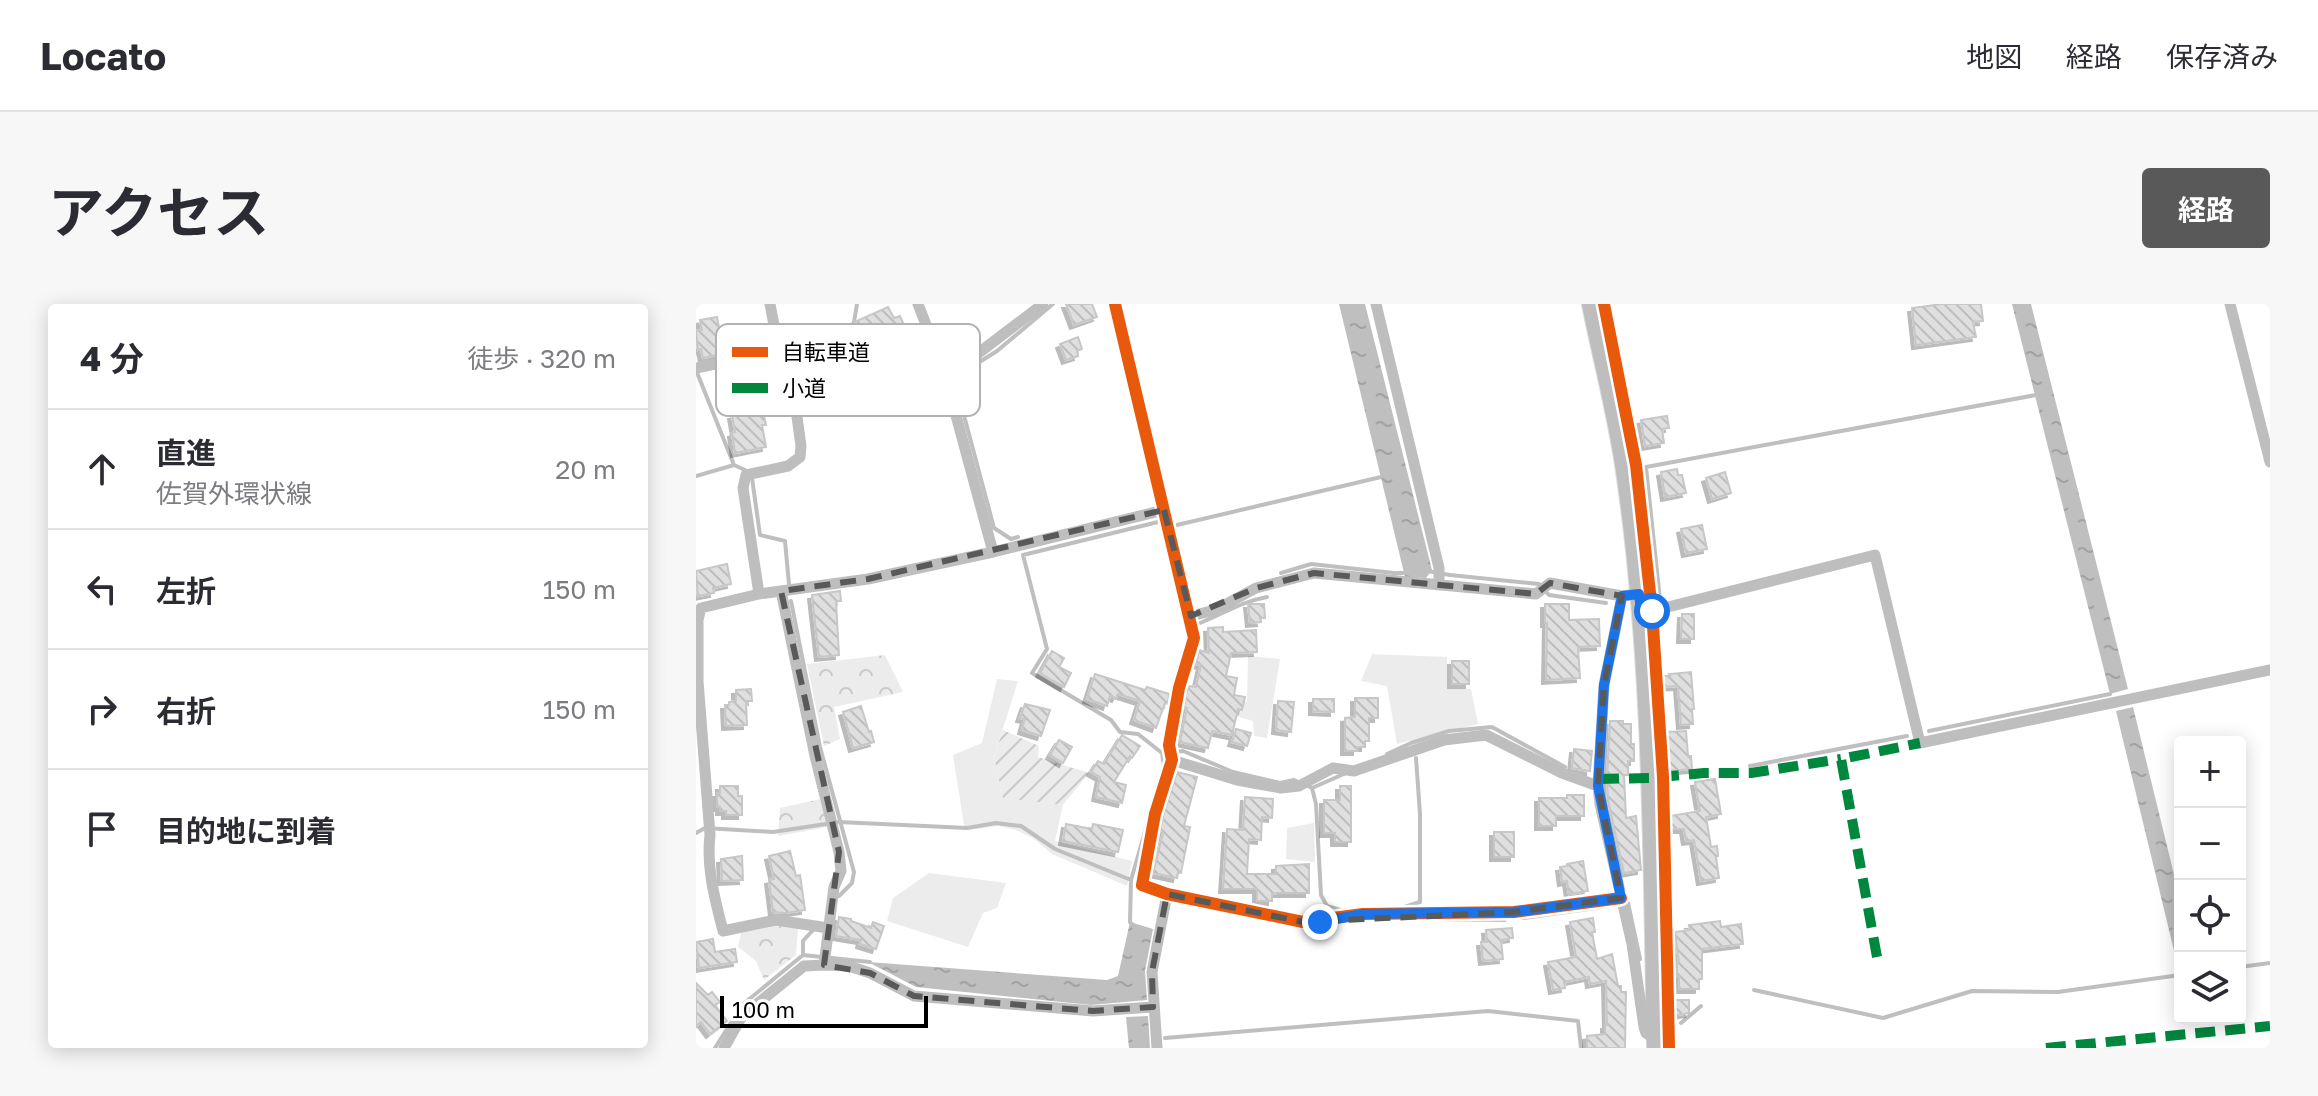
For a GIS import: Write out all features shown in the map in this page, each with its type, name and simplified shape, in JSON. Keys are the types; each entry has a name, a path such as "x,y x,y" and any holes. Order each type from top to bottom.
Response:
{"main road":[{"path":"1591,304 1625,469 1649,749 1656,1043"}],"street":[{"path":"770,304 773,324"},
{"path":"918,304 926,324"},
{"path":"980,352 1043,304"},
{"path":"1115,304 1194,638 1179,688 1169,745 1172,760 1155,814 1142,885 1167,894 1303,922 1363,914 1514,912 1621,898"},
{"path":"1376,304 1439,568 1439,585"},
{"path":"2230,304 2270,462"},
{"path":"759,594 743,488 746,475 788,466 800,457 797,416"},
{"path":"956,416 993,552"},
{"path":"819,927 776,920 723,931 702,854 710,829 698,681 698,620 701,608 759,594 868,579 1164,510"},
{"path":"1191,616 1215,610 1256,588 1314,573 1536,594 1550,583 1634,600 1652,611 1875,555 1920,743 2270,670"},
{"path":"781,591 841,871 819,927 826,951 824,965"},
{"path":"1634,600 1604,685 1598,786 1632,944 1644,1027 1656,1043"},
{"path":"1172,760 1237,780 1281,788 1304,784 1333,768 1349,770 1444,740 1486,735 1562,773 1598,786"},
{"path":"1157,1048 1141,1008 1152,972 1167,894"},
{"path":"724,1048 742,1016 804,966 849,966 870,973 914,996 1093,1011 1141,1008"}],"highlighted area":[{"path":"1164,510 1191,616 1256,588 1314,573 1536,594 1550,583 1622,596 1604,685 1598,786 1621,898 1514,912 1303,922 1167,894 1152,972 1153,1007 1093,1011 914,996 870,973 824,965 839,852 781,591 868,579"}],"green space":[{"path":"1372,654 1447,657 1447,689 1471,689 1478,724 1397,744 1387,686 1361,681"},
{"path":"885,655 903,692 834,707 840,739 824,746 807,664"},
{"path":"1248,656 1280,659 1267,738 1254,736 1253,721 1214,710 1218,697 1247,702"},
{"path":"997,679 1018,681 994,757 1003,797 1063,805 1055,841 1132,861 1127,886 1052,854 1033,838 1016,830 998,826 968,830 964,825 953,755 982,743"},
{"path":"1003,730 1039,746 1038,757 1089,773 1063,805 1003,798 994,757"},
{"path":"820,799 828,827 778,836 780,808"},
{"path":"1314,823 1315,862 1286,859 1287,828"},
{"path":"929,873 1006,883 997,908 983,913 968,947 887,921 893,898"},
{"path":"777,924 798,929 796,955 764,980 756,961 738,947 742,930"}],"water":[{"path":"1339,304 1365,304 1432,570 1426,578 1405,577"},
{"path":"2012,304 2031,304 2128,689 2110,694"},
{"path":"2133,707 2174,874 2174,951 2116,711"},
{"path":"1130,922 1153,929 1145,971 1147,1000 1091,1005 916,987 868,962 1107,980 1118,976"},
{"path":"1148,1016 1150,1048 1129,1048 1126,1017"}],"building":[{"path":"1066,304 1092,304 1097,317 1074,325"},
{"path":"1981,304 1983,321 1973,322 1976,337 1916,345 1912,308"},
{"path":"888,307 894,318 900,316 904,324 850,324"},
{"path":"717,317 716,355 703,358 701,349 698,350 696,331 702,330 700,320"},
{"path":"1078,337 1082,349 1077,351 1078,356 1066,360 1060,344"},
{"path":"732,416 764,416 766,425 762,425 766,447 735,453 732,433 735,432"},
{"path":"1667,416 1669,428 1662,429 1664,443 1645,446 1641,420"},
{"path":"1677,469 1678,475 1682,475 1686,493 1665,497 1661,472"},
{"path":"1725,472 1731,493 1712,499 1706,478"},
{"path":"1702,525 1707,549 1686,553 1681,529"},
{"path":"727,564 731,584 713,588 714,593 698,596 696,571"},
{"path":"840,591 841,601 836,601 839,655 819,657 812,595"},
{"path":"1248,604 1264,604 1265,618 1260,618 1261,622 1250,623"},
{"path":"1545,604 1569,604 1569,620 1599,619 1600,646 1578,647 1580,678 1546,680"},
{"path":"1682,614 1694,614 1694,639 1681,639"},
{"path":"1223,627 1223,632 1256,630 1257,652 1231,653 1226,676 1237,678 1234,695 1245,697 1242,710 1238,709 1232,735 1212,731 1208,748 1180,742 1187,708 1184,707 1187,690 1189,686 1196,687 1201,665 1196,664 1199,650 1209,653 1208,628"},
{"path":"1052,651 1064,658 1059,667 1071,673 1064,687 1040,673"},
{"path":"1452,661 1469,661 1469,684 1452,684"},
{"path":"1691,672 1693,724 1681,725 1678,686 1662,687 1662,676"},
{"path":"1095,674 1145,690 1147,687 1169,694 1168,704 1165,703 1156,728 1134,720 1140,701 1118,694 1116,698 1110,696 1107,706 1087,699"},
{"path":"751,689 752,701 746,701 747,725 726,726 725,705 736,701 736,690"},
{"path":"1355,698 1378,698 1378,718 1369,718 1369,741 1365,741 1365,747 1345,751 1345,718 1355,717"},
{"path":"1313,699 1334,699 1334,712 1313,711"},
{"path":"1278,701 1294,702 1291,732 1276,730"},
{"path":"1025,704 1050,710 1041,736 1022,730 1025,719 1020,718"},
{"path":"861,706 874,742 853,748 843,712"},
{"path":"1610,721 1631,724 1631,744 1634,744 1634,761 1628,761 1628,775 1624,775 1626,818 1636,816 1641,870 1624,873 1608,800"},
{"path":"1236,729 1251,733 1247,746 1232,742"},
{"path":"1686,731 1692,769 1669,771 1666,732"},
{"path":"1122,735 1140,746 1114,782 1126,785 1122,803 1096,797 1100,777 1091,772 1098,761 1104,764"},
{"path":"1059,740 1072,747 1063,763 1050,755"},
{"path":"1574,749 1592,751 1590,771 1572,768"},
{"path":"1177,772 1197,777 1184,826 1190,827 1181,873 1178,872 1177,878 1153,873 1163,833 1160,833 1163,816"},
{"path":"1715,779 1721,814 1706,817 1711,847 1717,846 1719,878 1701,881 1694,840 1686,841 1684,829 1670,829 1670,816 1700,811 1695,782"},
{"path":"720,786 738,786 738,796 742,796 742,815 726,815 726,811 720,811 717,793 720,793"},
{"path":"1340,786 1351,786 1351,842 1335,842 1335,833 1324,833 1324,800 1340,800"},
{"path":"1567,795 1584,795 1584,816 1556,816 1556,826 1539,826 1539,798 1567,798"},
{"path":"1245,797 1273,799 1272,818 1262,817 1261,840 1249,839 1247,874 1276,874 1276,866 1309,864 1309,893 1277,893 1272,894 1272,901 1257,901 1257,889 1223,889 1227,829 1243,830"},
{"path":"1066,824 1092,829 1093,824 1123,830 1118,852 1063,841"},
{"path":"1494,832 1514,832 1514,857 1494,857"},
{"path":"790,851 796,876 800,875 805,910 773,912 769,880 774,879 769,856"},
{"path":"742,856 743,880 722,881 721,859"},
{"path":"1583,861 1588,891 1569,894 1567,881 1562,882 1560,867"},
{"path":"839,917 871,928 873,922 884,926 876,949 860,944 861,940 836,936"},
{"path":"1593,918 1597,959 1612,954 1618,986 1621,986 1621,992 1626,992 1625,1048 1587,1048 1587,1036 1605,1034 1606,981 1590,984 1589,977 1564,982 1565,988 1553,990 1548,962 1576,957 1570,922"},
{"path":"1720,921 1721,927 1741,924 1743,944 1702,949 1699,989 1679,989 1675,932 1690,930 1689,925"},
{"path":"1512,928 1513,938 1501,940 1503,959 1483,961 1481,942 1487,942 1486,930"},
{"path":"713,939 715,952 735,949 737,962 699,968 696,942"},
{"path":"696,983 708,995 712,992 720,1002 715,1005 727,1021 710,1034 701,1022 696,1026"},
{"path":"1672,1000 1689,1000 1689,1013 1672,1016"}],"waterway":[{"path":"855,324 857,304"},
{"path":"980,362 1053,304"},
{"path":"696,370 734,465 745,470"},
{"path":"1660,600 1646,467 2036,395"},
{"path":"964,416 994,528 1011,539 1018,537"},
{"path":"696,476 734,465"},
{"path":"1177,525 1381,477"},
{"path":"752,478 760,535 785,541 789,584"},
{"path":"1158,522 1023,555 1047,649 1032,673 1111,720 1120,732 1138,734 1162,753 1183,751 1233,772 1280,783 1298,782"},
{"path":"1281,573 1311,564 1407,573"},
{"path":"1427,571 1539,584 1549,595 1606,603"},
{"path":"1200,623 1267,597"},
{"path":"791,601 820,747 854,872 852,883 839,896"},
{"path":"1929,731 2110,694"},
{"path":"1387,754 1449,731 1492,727 1565,767"},
{"path":"1750,766 1907,736"},
{"path":"1161,779 1164,767 1162,753"},
{"path":"1401,908 1420,902 1420,814 1416,758"},
{"path":"1306,785 1312,788 1346,773"},
{"path":"1312,788 1316,804 1321,895 1327,906 1344,911"},
{"path":"1133,925 1130,922 1131,880 1149,818"},
{"path":"696,833 705,828 773,832 839,822 967,828 996,823 1021,826 1055,849 1131,880"},
{"path":"1628,903 1640,959"},
{"path":"1523,918 1610,906"},
{"path":"1425,919 1505,920"},
{"path":"803,955 803,941 813,930"},
{"path":"715,1048 742,1005 803,955 870,962"},
{"path":"2246,966 2270,963"},
{"path":"1754,990 1883,1018 1972,991 2058,992 2174,976"},
{"path":"1681,1023 1701,1006"},
{"path":"1165,1038 1488,1011 1578,1021 1581,1048"}],"marked path":[{"path":"1877,957 1841,759 1920,743"},
{"path":"1599,779 1751,773 1841,759"},
{"path":"2046,1048 2270,1026"}],"cycle path":[{"path":"1115,304 1194,638 1179,688 1169,745 1172,760 1155,814 1142,885 1167,894 1303,922 1363,914 1514,912 1621,898"},
{"path":"1604,304 1636,465 1652,611 1663,777 1669,1048"}],"route":[{"path":"1320,922 1363,914 1514,912 1621,898 1598,786 1604,685 1622,596 1639,594 1641,611 1652,611"}]}
